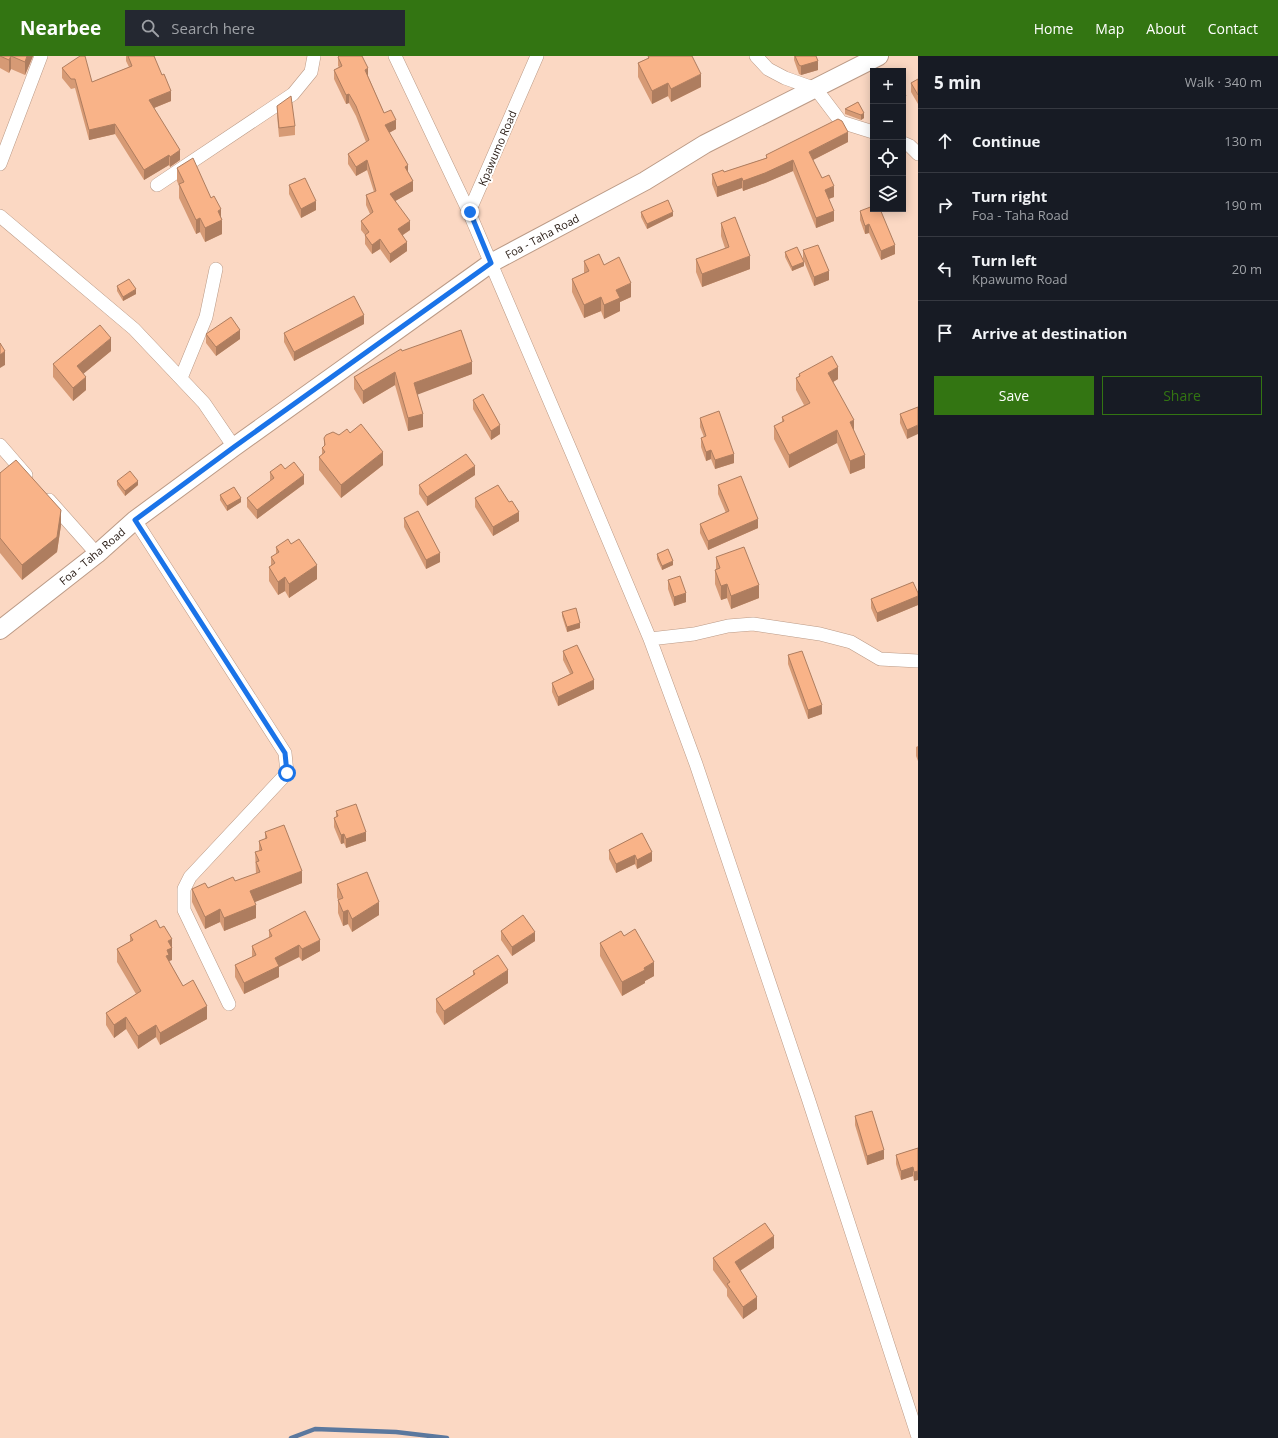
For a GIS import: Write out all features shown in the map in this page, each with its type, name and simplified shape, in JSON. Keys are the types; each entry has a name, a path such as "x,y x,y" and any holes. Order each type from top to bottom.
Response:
{"street":[{"path":"0,164 41,56"},
{"path":"157,185 293,94 311,72 314,56"},
{"path":"395,56 470,212 650,638 709,802 808,1098 918,1438"},
{"name":"Kpawumo Road","path":"470,212 537,56"},
{"path":"756,56 768,68 785,78 816,89 841,122 870,131"},
{"name":"Foa - Taha Road","path":"0,630 97,554 135,520 234,447 491,263 645,181 705,144 879,56"},
{"path":"906,144 918,154"},
{"path":"0,216 134,329 204,403 234,447"},
{"path":"180,378 206,317 216,269"},
{"path":"0,445 97,554"},
{"path":"135,520 285,753 287,773 190,877 184,889 184,910 229,1004"},
{"path":"650,638 694,634 728,626 753,624 820,634 852,642 880,659 918,661"}],"building":[{"path":"0,56 11,56 9,60"},
{"path":"11,56 27,56 25,62"},
{"path":"80,56 85,56 92,82 132,66 128,56 154,56 171,91 149,100 180,150 170,157 169,155 144,170 115,124 89,130 75,79 71,79 62,68"},
{"path":"362,56 368,68 365,70 384,113 391,110 396,120 385,125 408,165 405,167 413,181 390,194 410,221 398,229 407,242 390,254 380,239 372,245 365,235 369,232 361,221 373,212 366,195 376,191 367,160 356,167 348,154 369,140 356,106 349,94 346,95 334,70 342,66 338,57"},
{"path":"648,56 692,56 701,74 671,89 668,83 652,91 638,63 649,58"},
{"path":"795,56 816,56 818,61 801,66 799,65"},
{"path":"918,79 918,95 911,83"},
{"path":"291,96 295,126 279,128 277,106"},
{"path":"858,102 864,113 861,115 845,109"},
{"path":"838,119 842,121 848,132 809,152 822,178 829,175 834,186 825,190 834,211 816,218 793,160 743,181 742,178 717,187 712,174 723,170 724,172 767,158 766,155"},
{"path":"193,158 211,198 214,196 221,209 218,211 222,220 205,228 200,218 196,220 179,184 184,182 177,168"},
{"path":"305,178 316,201 301,209 289,185"},
{"path":"668,200 673,212 647,224 641,212"},
{"path":"870,207 870,212 881,212 895,245 881,251 869,224 865,226 860,211"},
{"path":"735,217 750,256 702,274 696,259 729,247 721,223"},
{"path":"818,245 829,271 814,277 803,250"},
{"path":"797,247 804,262 792,267 785,252"},
{"path":"599,254 604,265 619,257 631,283 616,290 620,298 604,305 601,297 584,305 572,279 589,271 584,261"},
{"path":"129,279 136,289 123,297 117,286"},
{"path":"354,296 364,315 294,352 284,333"},
{"path":"231,317 240,330 216,347 206,334"},
{"path":"100,325 111,338 77,366 86,377 73,388 53,364"},
{"path":"461,330 472,362 414,383 423,414 408,418 395,372 363,391 354,377 401,349 402,351"},
{"path":"0,343 5,351 0,355"},
{"path":"832,356 838,367 828,373 854,420 850,422 865,455 850,461 837,430 789,455 774,426 784,421 782,417 810,403 796,378 800,376 799,374"},
{"path":"483,394 500,425 491,431 473,400"},
{"path":"918,407 918,425 907,430 900,414"},
{"path":"719,411 734,454 715,460 711,450 706,452 701,438 706,436 700,418"},
{"path":"361,424 383,452 341,485 319,457 325,452 322,448 325,445 324,438 326,435 333,432 339,435 347,429 350,433"},
{"path":"466,454 475,466 427,497 419,485"},
{"path":"16,460 61,510 57,537 22,565 0,538 0,473"},
{"path":"294,462 304,475 257,510 247,498 274,478 270,472 281,464 285,469"},
{"path":"130,471 138,481 125,491 117,481"},
{"path":"741,476 758,519 708,541 700,524 729,511 718,485"},
{"path":"498,485 509,502 512,501 519,512 493,527 475,498"},
{"path":"234,487 241,498 227,506 220,495"},
{"path":"418,511 440,553 426,560 404,518"},
{"path":"288,539 291,544 299,539 317,565 289,584 285,577 278,582 269,567 275,563 271,557 279,552 276,547"},
{"path":"744,547 759,585 731,596 727,584 721,586 715,570 720,568 716,557"},
{"path":"668,549 673,561 662,566 657,554"},
{"path":"680,576 686,593 674,597 668,580"},
{"path":"913,582 918,596 877,613 871,599"},
{"path":"576,608 580,623 567,627 562,612"},
{"path":"577,645 594,680 558,697 552,683 573,673 563,651"},
{"path":"802,651 822,705 808,710 788,655"},
{"path":"356,804 366,832 346,839 344,834 341,835 334,818 338,816 336,811"},
{"path":"284,825 302,871 250,891 256,905 224,918 220,909 205,917 192,889 205,883 208,888 233,877 235,881 260,872 256,862 259,861 255,852 262,850 259,841 267,838 265,832"},
{"path":"642,833 652,852 637,860 635,855 616,864 609,850"},
{"path":"367,872 379,902 352,919 348,910 343,912 338,900 343,898 337,884"},
{"path":"305,911 320,940 302,949 299,945 275,958 279,966 244,983 235,965 256,955 252,946 272,936 269,930"},
{"path":"523,915 535,932 512,947 501,931"},
{"path":"156,920 160,928 164,926 172,939 168,941 172,948 167,950 169,955 166,956 183,986 193,980 207,1006 160,1033 156,1025 138,1036 126,1017 114,1025 106,1013 141,991 117,949 133,940 130,935"},
{"path":"635,929 654,962 644,968 645,970 622,982 600,943 621,931 624,936"},
{"path":"498,955 508,970 444,1011 436,999 475,974 473,971"},
{"path":"872,1111 884,1150 867,1156 855,1116"},
{"path":"918,1148 918,1171 914,1172 913,1167 901,1171 896,1155"},
{"path":"765,1223 774,1236 735,1262 757,1297 743,1307 727,1284 730,1282 713,1258"}],"waterway":[{"path":"291,1438 315,1429 396,1432 447,1438"}],"route":[{"path":"287,773 285,753 135,520 234,447 491,263 470,212"}]}
